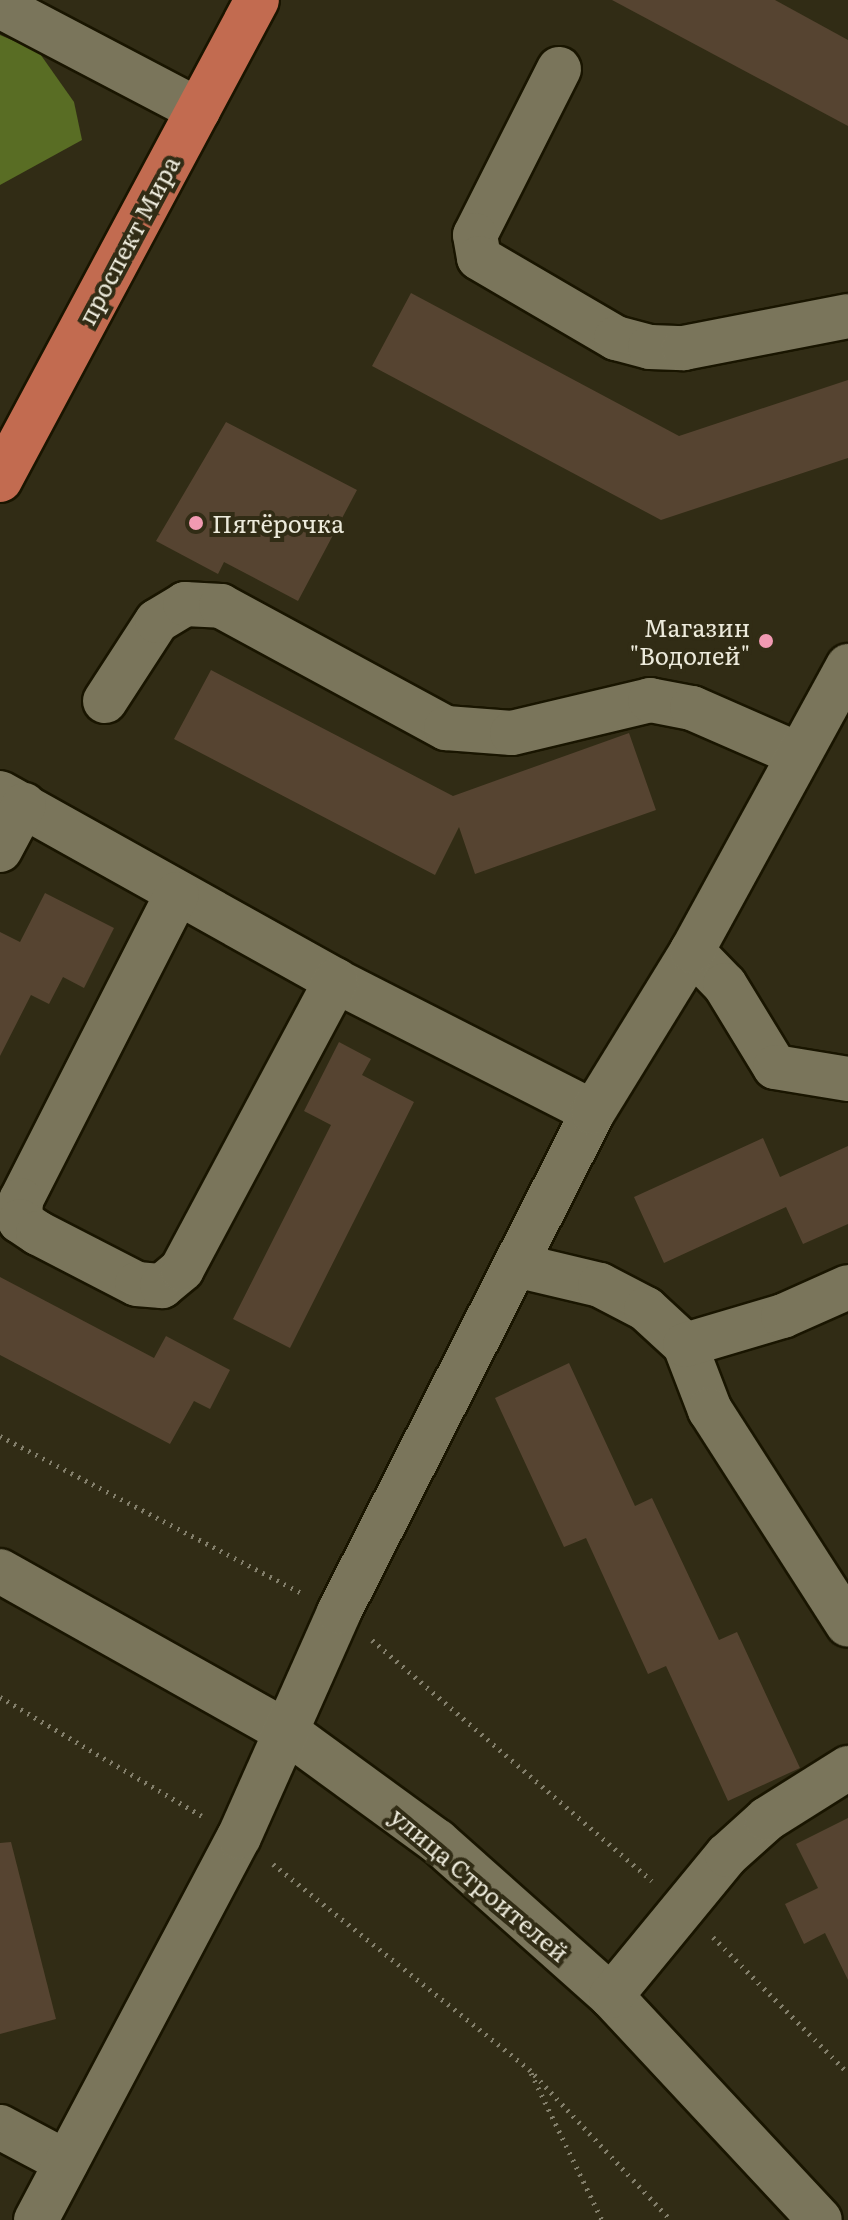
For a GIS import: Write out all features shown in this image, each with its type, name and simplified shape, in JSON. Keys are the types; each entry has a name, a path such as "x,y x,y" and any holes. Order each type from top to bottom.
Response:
{"main road":[{"name":"проспект Мира","path":"0,480 257,0"}],"street":[{"path":"0,6 198,110"},
{"path":"559,69 475,235 479,258 616,338 650,347 684,348 848,316"},
{"path":"105,701 157,621 185,604 221,606 446,728 512,733 650,700 692,708 795,753"},
{"path":"36,2220 239,1837 290,1734 339,1612 593,1112 692,951 795,753 848,666"},
{"path":"0,850 12,799 336,981 593,1112"},
{"path":"177,894 21,1200 20,1221 38,1233 137,1284 162,1286 182,1269 336,981"},
{"path":"692,951 725,985 775,1067 848,1079"},
{"path":"516,1265 600,1285 646,1309 685,1345 710,1410 848,1625"},
{"path":"685,1345 848,1287"},
{"name":"улица Строителей","path":"0,1571 290,1734 437,1841 611,1996 820,2220"},
{"path":"611,1996 683,1907 767,1819 848,1768"},
{"path":"0,2127 66,2162"}],"path":[{"path":"0,1436 339,1612 683,1907 848,2073"},
{"path":"0,1697 239,1837 529,2069 671,2220"},
{"path":"529,2069 602,2220"}],"green space":[{"path":"0,35 38,51 74,102 82,140 0,185"}],"building":[{"path":"612,0 775,0 848,40 848,126"},
{"path":"411,293 679,436 848,380 848,458 661,520 372,366"},
{"path":"226,422 357,490 298,601 224,562 218,574 156,541"},
{"path":"211,670 453,796 629,733 656,810 475,874 459,827 435,875 174,739"},
{"path":"45,893 114,928 84,988 63,977 49,1004 31,995 0,1056 0,932 20,942"},
{"path":"339,1042 371,1059 362,1075 414,1102 290,1348 233,1319 331,1125 304,1111"},
{"path":"763,1138 780,1177 848,1146 848,1224 803,1244 786,1207 664,1263 634,1197"},
{"path":"0,1277 154,1358 166,1336 230,1370 210,1409 194,1401 170,1444 0,1355"},
{"path":"569,1363 635,1506 652,1498 719,1640 737,1632 800,1768 728,1801 666,1666 648,1674 586,1538 564,1547 495,1398"},
{"path":"848,1818 848,1980 825,1933 804,1944 785,1904 818,1888 796,1844"},
{"path":"11,1842 56,2019 0,2034 0,1843"}],"place":[{"name":"Пятёрочка","path":"196,523"},
{"name":"Магазин \"Водолей\"","path":"766,641"}]}
